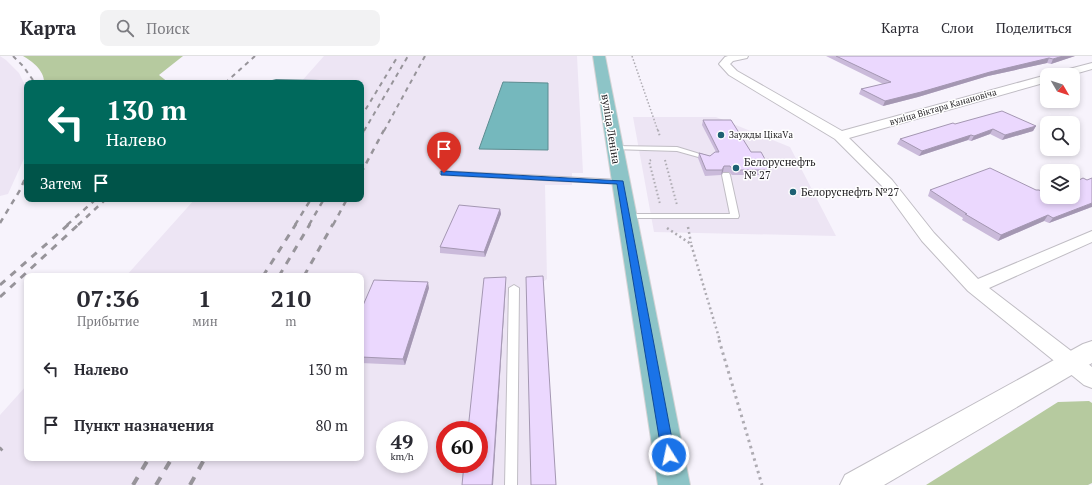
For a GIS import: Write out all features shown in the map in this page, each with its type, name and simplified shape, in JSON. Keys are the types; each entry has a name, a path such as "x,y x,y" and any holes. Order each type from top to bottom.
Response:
{"main road":[{"name":"вуліца Леніна","path":"600,56 614,148 674,485"}],"street":[{"path":"736,57 724,64 733,73 840,136 887,183 928,237 975,287 1081,357 1092,379"},
{"path":"1080,69 1092,66"},
{"name":"вуліца Віктара Канановіча","path":"840,136 1040,80"},
{"path":"975,287 1092,236"},
{"path":"856,485 1081,357"}],"lane":[{"path":"614,148 677,149 709,158"},
{"path":"444,173 620,182"},
{"path":"626,216 735,216 726,175"},
{"path":"511,485 514,288"}],"path":[{"path":"664,158 677,207 683,211 685,216 691,244 762,485"},
{"path":"667,228 691,244"}],"shaded area":[{"path":"0,56 19,73 24,83 24,159 8,194 0,196"},
{"path":"324,56 577,56 583,173 572,173 572,185 545,185 547,279 543,282 556,485 0,485 0,415 24,388 24,461 364,461 364,273 129,273 192,202 364,202 364,80 303,80"},
{"path":"633,117 716,117 790,147 836,236 654,232"}],"green space":[{"path":"23,56 183,56 159,75 165,80 44,80 40,71"},
{"path":"1089,401 1092,403 1092,483 1088,485 926,485 1058,402"}],"water":[{"path":"503,82 548,83 548,150 479,149"}],"building":[{"path":"836,56 1063,56 990,72 885,101 861,89 891,82"},
{"path":"1002,111 1036,126 1005,135 993,129 922,151 900,139 953,123 955,124"},
{"path":"703,120 731,120 751,152 761,152 771,170 733,170 730,166 724,166 722,170 706,170 699,153 710,156 715,152 719,152"},
{"path":"990,168 1040,190 1040,204 1080,204 1080,180 1083,178 1087,180 1092,178 1092,203 1053,218 1048,215 1001,235 965,214 967,214 930,190"},
{"path":"459,205 500,209 484,252 440,247"},
{"path":"543,276 556,485 531,485 526,277"},
{"path":"506,277 492,485 462,485 463,473 488,473 488,421 469,421 484,278"},
{"path":"374,280 428,282 403,359 364,357 364,303"}],"railway":[{"path":"13,56 23,66 33,80"},
{"path":"228,80 255,56"},
{"path":"364,112 398,56"},
{"path":"364,131 408,56"},
{"path":"384,131 425,56"},
{"path":"364,167 384,130"},
{"path":"0,223 24,181"},
{"path":"67,225 93,202"},
{"path":"78,225 103,202"},
{"path":"295,225 309,202"},
{"path":"309,225 322,202"},
{"path":"333,225 345,202"},
{"path":"0,285 69,224"},
{"path":"26,273 79,224"},
{"path":"265,273 296,224"},
{"path":"281,273 310,224"},
{"path":"306,273 333,224"},
{"path":"0,297 24,275"},
{"path":"133,485 147,461"},
{"path":"156,485 170,461"},
{"path":"190,485 203,461"}],"place":[{"name":"Заужды ЦікаVа","path":"721,135"},
{"name":"Белоруснефть № 27","path":"736,168"},
{"name":"Белоруснефть №27","path":"793,192"}],"route":[{"path":"444,173 620,182 669,455"}]}
